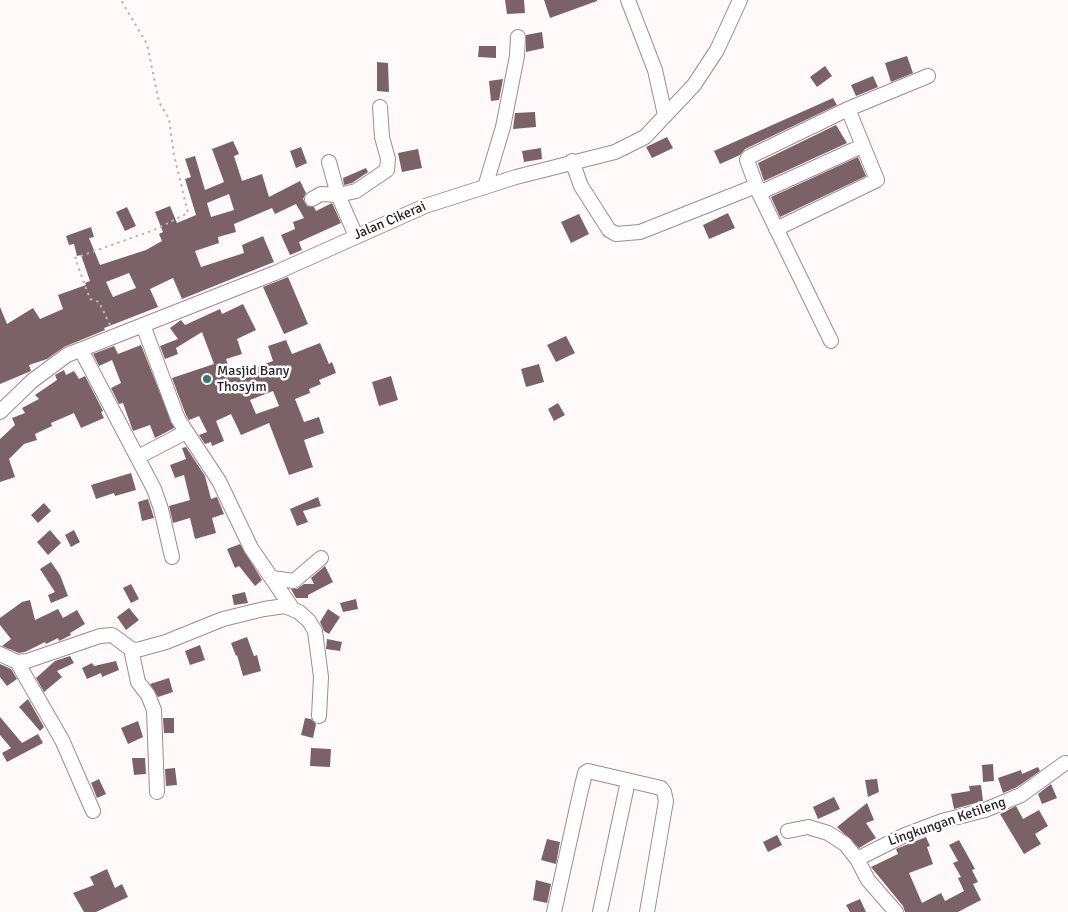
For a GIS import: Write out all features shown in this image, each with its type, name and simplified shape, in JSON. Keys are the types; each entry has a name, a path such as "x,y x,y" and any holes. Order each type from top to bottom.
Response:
{"street":[{"path":"628,0 655,70 665,115"},
{"name":"Jalan Cikerai","path":"0,412 32,381 67,355 275,273 425,206 572,161 614,152 645,137 694,85 717,50 740,0"},
{"path":"485,188 503,127 517,56 518,37"},
{"path":"831,341 748,168 748,157 848,109 928,76"},
{"path":"312,199 321,194 338,195 363,188 388,170 388,159 382,137 380,107"},
{"path":"776,229 877,180 848,109"},
{"path":"572,161 581,186 609,230 616,234 640,232 758,190 862,146"},
{"path":"329,162 338,195 356,236"},
{"path":"144,326 173,407 186,432 219,481 251,548 292,608 309,621 315,631 321,677 318,716"},
{"path":"81,350 138,456 161,509 172,557"},
{"path":"138,456 186,432"},
{"path":"272,578 294,581 321,558"},
{"path":"17,662 100,636 112,635 137,650 166,642 223,619 264,609 285,606 292,608"},
{"path":"131,648 138,682 148,695 154,710 157,792"},
{"path":"0,654 17,662 62,740 93,811"},
{"name":"Lingkungan Ketileng","path":"857,860 905,835 942,821 985,810 1021,795 1065,763"},
{"path":"554,912 586,773 590,771 661,788 666,796 647,912"},
{"path":"600,912 628,781"},
{"path":"788,830 808,827 828,833 845,844 868,880 896,912"}],"path":[{"path":"114,337 99,302 90,299 75,258 154,230 188,213 174,155 169,120 159,102 147,44 120,0"}],"building":[{"path":"505,0 524,0 525,13 507,14"},
{"path":"544,0 597,0 597,1 550,18"},
{"path":"542,32 544,48 526,52 526,35"},
{"path":"479,46 496,46 496,58 478,57"},
{"path":"907,56 913,73 891,82 885,63"},
{"path":"377,62 388,63 389,92 377,91"},
{"path":"825,66 832,76 817,87 810,77"},
{"path":"873,76 878,87 856,96 851,85"},
{"path":"503,79 499,100 491,101 489,81"},
{"path":"833,98 837,105 745,149 740,155 720,164 714,151"},
{"path":"535,112 536,127 513,129 515,113"},
{"path":"836,125 847,143 764,181 758,163"},
{"path":"667,137 673,148 652,158 646,147"},
{"path":"233,141 239,154 234,156 242,181 262,174 269,197 300,181 306,193 303,199 307,206 314,207 316,211 332,203 341,223 299,242 302,250 290,255 281,235 295,229 293,222 304,218 296,204 275,214 272,208 234,224 236,232 218,237 219,243 195,251 201,267 244,253 242,245 263,236 274,262 182,299 173,278 150,289 158,307 104,328 105,330 64,347 47,359 29,365 31,371 0,384 0,307 7,324 33,308 40,319 63,309 58,295 86,285 85,283 90,281 81,255 77,256 74,244 69,245 66,236 91,227 94,237 89,238 100,265 146,250 162,241 159,234 163,232 155,212 170,206 177,223 196,215 185,179 191,177 185,159 195,156 205,190 224,182 212,149","holes":["229,194 234,210 211,217 207,203","129,273 136,288 113,297 106,282"]},
{"path":"301,147 307,163 296,168 290,151"},
{"path":"541,148 542,159 524,162 522,151"},
{"path":"418,149 422,168 402,172 398,153"},
{"path":"858,157 866,176 780,217 771,197"},
{"path":"366,168 368,172 352,183 344,185 343,178"},
{"path":"127,207 136,226 125,231 116,212"},
{"path":"728,213 735,228 709,239 703,225"},
{"path":"579,214 589,234 571,243 561,222"},
{"path":"288,277 308,324 284,334 263,287"},
{"path":"243,304 256,330 237,339 242,354 226,359 232,376 273,361 268,346 286,340 292,354 320,343 329,364 332,362 336,373 319,380 321,384 309,389 310,393 295,399 304,422 319,417 324,433 304,440 313,467 289,475 269,423 241,435 231,414 216,421 224,441 212,446 211,442 205,444 199,435 207,432 199,416 189,420 186,415 172,378 214,364 202,332 176,348 178,354 165,359 160,346 178,339 170,328 181,320 185,325 220,309 222,314","holes":["273,391 279,406 256,414 250,400"]},
{"path":"566,336 575,353 556,362 547,345"},
{"path":"141,345 174,428 155,438 150,425 133,431 123,403 119,404 111,388 121,383 112,360 99,366 93,354 114,346 118,354"},
{"path":"539,364 544,382 526,387 521,369"},
{"path":"64,370 66,375 74,371 79,379 85,376 103,411 101,412 104,418 81,428 74,413 51,423 52,426 35,434 37,440 24,444 9,459 15,477 0,482 0,439 15,425 12,418 25,413 22,408 39,399 35,395 57,380 55,375"},
{"path":"391,376 398,400 379,406 372,382"},
{"path":"558,403 565,415 554,421 548,409"},
{"path":"186,447 205,476 211,499 217,497 224,514 212,518 216,533 195,539 190,518 173,523 169,506 190,500 184,475 175,478 170,465 186,459 182,448"},
{"path":"131,473 136,490 115,496 114,493 96,499 91,485"},
{"path":"318,497 321,506 303,511 308,522 297,526 290,509"},
{"path":"148,499 154,518 142,521 138,502"},
{"path":"44,503 51,511 38,523 31,515"},
{"path":"50,530 61,543 48,555 37,542"},
{"path":"74,530 80,542 71,547 65,535"},
{"path":"240,544 262,580 255,586 239,566 235,568 227,549"},
{"path":"51,562 60,575 68,596 51,603 48,595 55,592 40,569"},
{"path":"325,566 333,582 308,595 308,598 296,598 291,589 297,589 304,584 314,584 311,578"},
{"path":"131,584 139,599 131,603 123,588"},
{"path":"245,592 248,603 234,605 232,595"},
{"path":"356,599 358,609 343,612 340,603"},
{"path":"30,600 35,620 58,609 63,618 77,610 85,624 70,633 71,635 59,641 58,638 46,644 45,642 25,652 19,653 2,646 11,639 0,625 0,618 22,602"},
{"path":"129,608 139,620 126,630 117,617"},
{"path":"328,609 340,617 329,634 324,631 320,622"},
{"path":"247,637 254,656 257,655 261,671 243,676 237,655 231,643"},
{"path":"327,639 342,642 340,651 326,649"},
{"path":"200,645 205,660 190,665 185,651"},
{"path":"70,656 74,663 57,671 62,677 44,692 36,678 55,661"},
{"path":"116,661 119,670 102,677 101,673 87,679 82,668 92,663 94,666"},
{"path":"0,664 11,669 17,679 7,686 0,677"},
{"path":"169,678 173,692 158,697 150,684"},
{"path":"28,699 44,727 40,731 19,707"},
{"path":"0,717 22,743 38,734 43,743 7,762 2,753 11,748 0,735"},
{"path":"163,718 174,718 174,733 164,733"},
{"path":"305,718 311,719 316,724 313,738 301,735"},
{"path":"138,721 143,737 128,744 121,728"},
{"path":"311,748 331,749 330,767 310,766"},
{"path":"132,758 145,758 146,774 134,775"},
{"path":"993,764 994,781 983,782 982,765"},
{"path":"1038,767 1040,771 1017,787 1003,793 998,778 1021,770 1022,774"},
{"path":"175,768 177,785 166,786 165,769"},
{"path":"99,779 106,794 97,798 91,783"},
{"path":"877,779 879,792 868,797 865,780"},
{"path":"1051,784 1057,798 1042,804 1038,794"},
{"path":"981,785 983,801 954,809 951,794 970,791 969,786"},
{"path":"834,797 840,809 818,819 813,807"},
{"path":"867,803 874,820 866,823 876,838 859,848 837,827"},
{"path":"1016,806 1023,819 1039,810 1048,826 1035,834 1041,844 1024,854 1000,814"},
{"path":"777,835 782,845 768,852 763,842"},
{"path":"926,837 930,846 927,847 933,864 909,873 922,903 941,893 945,901 964,891 958,878 961,877 953,863 958,861 949,845 959,840 975,869 972,870 978,882 973,884 981,900 958,912 905,912 903,906 871,867 898,854 896,849"},
{"path":"547,839 560,842 556,864 541,860"},
{"path":"107,869 115,888 122,884 128,897 96,912 84,912 73,893 94,885 90,877"},
{"path":"536,880 551,884 547,903 533,900"},
{"path":"860,899 866,912 850,912 846,905"}],"place":[{"name":"Masjid Bany Thosyim","path":"207,379"}]}
